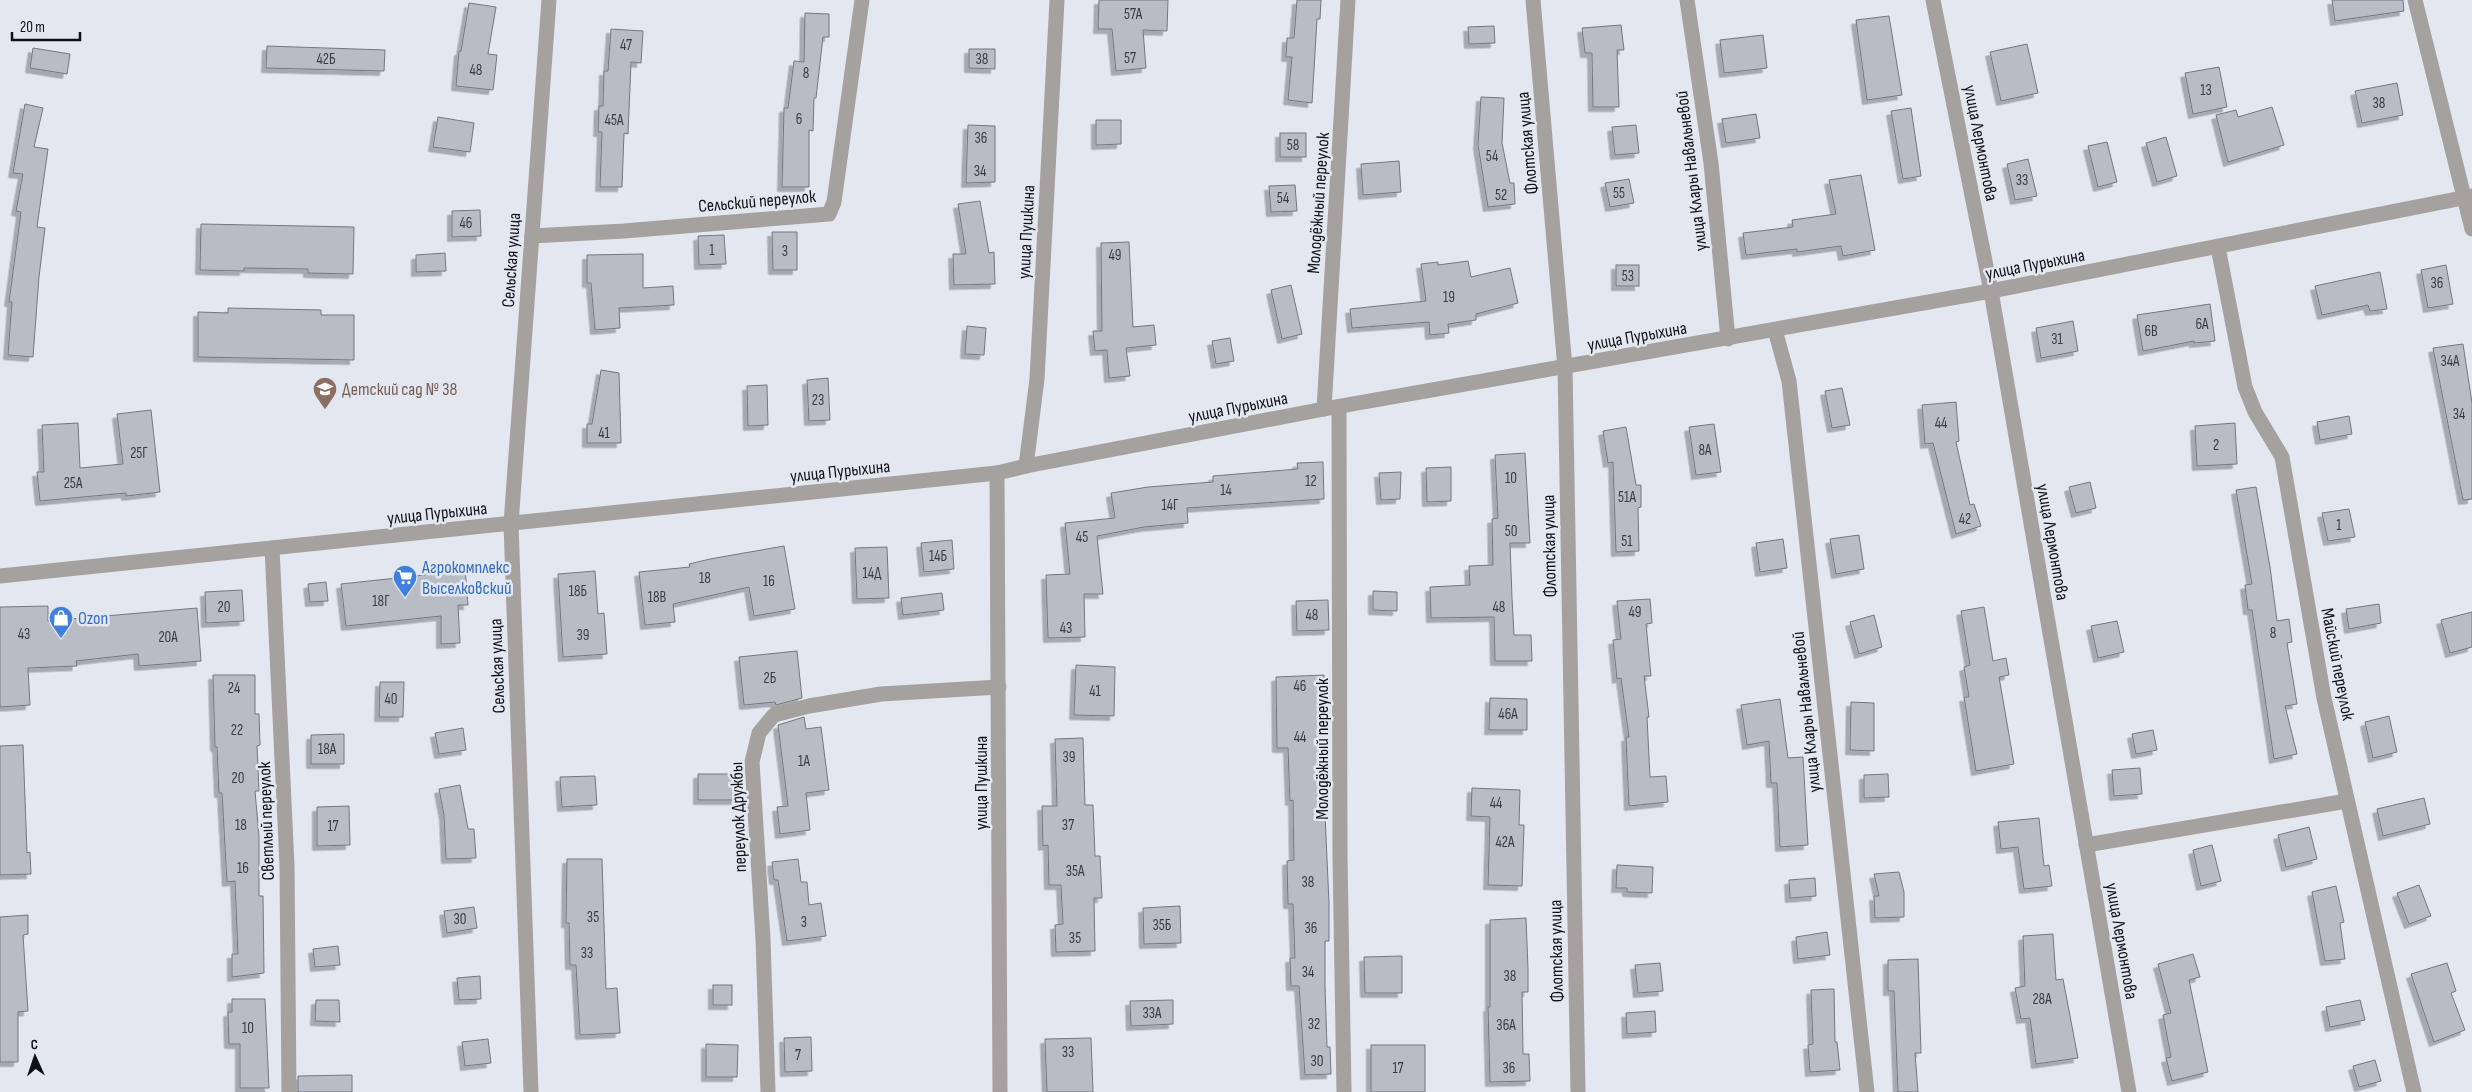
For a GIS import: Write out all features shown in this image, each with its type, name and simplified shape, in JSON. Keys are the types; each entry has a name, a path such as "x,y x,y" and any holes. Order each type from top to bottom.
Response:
{"street":[{"name":"Сельская улица","path":"531,1092 511,524 549,0"},
{"name":"Сельский переулок","path":"532,236 624,231 829,214 834,202 862,0"},
{"name":"улица Пушкина","path":"1026,466 1037,379 1057,0"},
{"name":"Молодёжный переулок","path":"1344,1092 1332,408 1348,0"},
{"name":"Флотская улица","path":"1533,0 1565,368 1578,1092"},
{"name":"улица Клары Навальневой","path":"1687,0 1711,163 1728,339"},
{"name":"улица Лермонтова","path":"1933,0 1991,292 2129,1092"},
{"path":"2416,0 2468,197 2472,229"},
{"name":"улица Пурыхина","path":"0,576 997,473 1332,408 1991,292 2468,197"},
{"name":"Майский переулок","path":"2218,247 2245,387 2255,412 2282,457 2324,698 2414,1092"},
{"name":"улица Клары Навальневой","path":"1775,330 1789,381 1867,1092"},
{"name":"улица Пушкина","path":"997,473 1000,687 1000,1092"},
{"name":"Светлый переулок","path":"272,548 287,865 289,1092"},
{"name":"переулок Дружбы","path":"768,1092 763,939 752,762 759,733 774,715 809,706 881,694 1000,687"},
{"path":"2086,845 2347,801"}],"building":[{"path":"1099,0 1168,0 1167,31 1143,30 1146,68 1116,71 1112,29 1098,29"},
{"path":"1297,0 1321,0 1320,19 1317,19 1312,103 1288,100 1292,57 1286,57 1287,38 1294,38"},
{"path":"2332,0 2403,0 2404,11 2335,21"},
{"path":"469,3 496,7 488,54 497,55 493,90 456,86 459,51 461,51"},
{"path":"805,13 829,14 829,37 823,37 816,98 814,98 813,131 809,130 809,187 782,187 784,108 788,108 794,61 804,62"},
{"path":"1889,16 1902,95 1867,100 1856,20"},
{"path":"1621,25 1624,50 1617,50 1619,107 1593,107 1592,53 1585,53 1582,28"},
{"path":"1494,26 1495,43 1469,44 1468,27"},
{"path":"611,29 643,31 641,63 631,62 628,134 624,133 622,187 600,187 602,132 598,132 599,106 603,106 604,71 608,71"},
{"path":"1763,35 1767,68 1724,73 1720,40"},
{"path":"2027,44 2038,93 2001,101 1990,52"},
{"path":"267,46 385,50 384,71 266,68"},
{"path":"33,48 70,54 67,74 30,68"},
{"path":"969,49 995,49 995,69 969,68"},
{"path":"2219,67 2227,107 2193,114 2185,73"},
{"path":"2397,83 2403,115 2362,123 2355,91"},
{"path":"1481,97 1504,98 1502,143 1510,183 1514,183 1515,204 1488,207 1478,145"},
{"path":"25,104 43,108 34,147 48,149 37,227 45,228 33,357 8,355 12,302 9,302 21,212 16,211 23,174 13,173"},
{"path":"2272,107 2284,145 2228,162 2216,115 2236,110 2238,117"},
{"path":"1911,108 1921,176 1903,179 1891,111"},
{"path":"1756,114 1760,138 1726,143 1722,119"},
{"path":"438,117 474,123 470,152 433,147"},
{"path":"1096,120 1121,120 1121,144 1096,145"},
{"path":"968,125 995,126 995,182 966,183"},
{"path":"1636,125 1639,153 1615,155 1612,127"},
{"path":"1280,133 1306,133 1306,157 1280,157"},
{"path":"2166,137 2177,176 2157,182 2146,143"},
{"path":"2107,142 2117,182 2098,187 2088,146"},
{"path":"2028,159 2037,196 2015,200 2007,164"},
{"path":"1399,161 1401,192 1363,195 1361,164"},
{"path":"1861,175 1875,250 1843,256 1841,246 1797,252 1797,249 1746,255 1743,233 1793,227 1792,220 1836,214 1829,180"},
{"path":"1629,179 1634,203 1610,207 1605,183"},
{"path":"1295,185 1297,211 1271,212 1269,186"},
{"path":"980,201 989,253 994,252 995,284 954,285 953,254 966,254 958,204"},
{"path":"480,210 481,236 452,237 452,211"},
{"path":"201,224 354,227 353,274 308,273 308,269 244,268 244,271 200,270"},
{"path":"772,232 797,232 797,270 773,270"},
{"path":"724,235 726,264 699,265 698,236"},
{"path":"1129,242 1133,327 1154,325 1156,345 1126,348 1130,376 1109,378 1107,350 1095,351 1093,331 1102,331 1101,243"},
{"path":"445,253 446,271 416,272 416,255"},
{"path":"643,254 643,288 673,286 674,305 619,308 620,328 595,330 591,283 587,283 587,255"},
{"path":"1468,261 1471,277 1510,268 1518,303 1476,314 1476,320 1448,324 1449,333 1430,335 1429,322 1352,328 1350,309 1426,301 1421,264 1438,262 1438,265"},
{"path":"1616,265 1639,265 1639,286 1616,286"},
{"path":"2446,265 2453,304 2428,308 2421,270"},
{"path":"2380,272 2387,309 2370,311 2368,305 2322,315 2315,286"},
{"path":"1291,285 1302,334 1282,339 1271,290"},
{"path":"2210,304 2215,341 2194,343 2194,341 2143,351 2137,315"},
{"path":"228,308 321,310 321,315 354,315 354,360 198,357 198,312 228,313"},
{"path":"2073,321 2078,351 2041,358 2036,328"},
{"path":"967,326 986,328 984,355 965,354"},
{"path":"1230,338 1234,361 1216,364 1212,341"},
{"path":"2463,344 2472,403 2472,499 2463,500 2433,348"},
{"path":"601,370 619,373 621,443 587,443 587,424 592,424"},
{"path":"828,378 830,420 809,421 807,380"},
{"path":"767,385 768,425 748,426 747,386"},
{"path":"1842,388 1850,425 1832,428 1825,391"},
{"path":"1956,402 1959,441 1956,442 1970,505 1974,504 1981,526 1956,534 1933,443 1925,444 1922,405"},
{"path":"151,410 160,492 126,496 126,493 40,501 37,472 44,472 42,425 78,423 80,468 123,464 117,414"},
{"path":"2349,416 2352,434 2320,440 2317,422"},
{"path":"2235,423 2237,464 2197,466 2195,426"},
{"path":"1714,424 1721,472 1696,475 1689,427"},
{"path":"1626,427 1636,485 1641,485 1641,507 1638,508 1639,551 1616,552 1613,462 1608,463 1603,431"},
{"path":"1525,453 1530,543 1510,543 1514,635 1531,635 1532,661 1495,661 1494,617 1431,618 1430,587 1470,585 1469,566 1493,565 1492,519 1498,518 1495,455"},
{"path":"1323,462 1324,499 1187,508 1188,523 1144,527 1097,536 1103,594 1084,594 1085,637 1048,638 1046,575 1070,574 1065,523 1115,518 1111,493 1148,487 1213,482 1213,476 1298,469 1297,463"},
{"path":"1451,467 1451,501 1427,502 1426,468"},
{"path":"1401,472 1400,499 1381,500 1379,473"},
{"path":"2090,482 2096,508 2076,513 2069,487"},
{"path":"2256,487 2277,621 2289,619 2292,642 2287,643 2297,704 2285,706 2297,754 2274,759 2252,610 2248,610 2245,585 2252,584 2236,490"},
{"path":"2349,509 2355,537 2328,541 2322,513"},
{"path":"1859,535 1864,569 1836,574 1830,539"},
{"path":"1783,539 1787,568 1760,572 1756,543"},
{"path":"952,540 954,569 924,572 921,543"},
{"path":"784,546 795,609 754,616 749,587 673,604 675,622 645,625 639,572 690,567 689,564 710,559"},
{"path":"887,547 889,598 857,599 855,548"},
{"path":"465,567 468,605 458,605 460,643 441,644 441,616 346,626 341,584 425,575 425,570"},
{"path":"595,571 598,614 604,613 607,654 563,657 558,574"},
{"path":"326,582 328,601 310,602 308,584"},
{"path":"242,590 244,621 206,623 205,592"},
{"path":"1373,591 1397,592 1397,611 1373,610"},
{"path":"942,593 944,610 903,615 901,598"},
{"path":"1650,599 1652,623 1646,624 1651,676 1644,676 1649,717 1647,717 1650,777 1666,776 1668,802 1629,806 1626,737 1629,737 1621,678 1617,679 1613,640 1621,639 1617,601"},
{"path":"1328,600 1329,630 1297,631 1296,601"},
{"path":"2379,604 2381,623 2349,629 2346,609"},
{"path":"48,606 48,621 197,608 201,661 139,666 138,654 76,661 77,666 28,668 30,705 0,707 0,607"},
{"path":"1984,607 1993,661 2006,658 2009,675 1999,677 2014,764 1976,771 1964,697 1969,697 1964,667 1970,665 1961,611"},
{"path":"2472,612 2472,647 2450,653 2441,620"},
{"path":"1874,615 1882,647 1859,654 1850,622"},
{"path":"2117,621 2124,652 2098,658 2091,626"},
{"path":"797,651 802,698 776,705 775,702 744,705 739,657"},
{"path":"1076,665 1115,667 1114,716 1074,715"},
{"path":"213,675 255,675 255,714 259,714 260,745 257,746 259,791 255,791 259,836 259,896 263,896 264,973 232,977 232,954 238,954 235,881 227,882 222,793 219,793 217,747 215,747"},
{"path":"1324,675 1324,747 1322,747 1329,903 1329,941 1325,941 1325,985 1327,1047 1330,1047 1331,1074 1305,1075 1299,986 1291,986 1290,958 1295,958 1293,904 1288,904 1287,861 1294,860 1293,800 1290,801 1288,748 1277,748 1276,677"},
{"path":"380,682 404,682 403,717 379,717"},
{"path":"1490,698 1527,699 1527,730 1489,730"},
{"path":"1780,699 1788,758 1803,757 1808,845 1780,847 1777,783 1771,783 1769,741 1747,745 1741,705"},
{"path":"1851,702 1874,703 1874,751 1850,750"},
{"path":"2389,716 2397,752 2373,758 2365,722"},
{"path":"804,717 806,729 821,727 829,790 806,793 810,830 780,834 777,807 788,806 778,725"},
{"path":"463,728 466,750 439,754 435,733"},
{"path":"2153,730 2157,750 2136,754 2132,734"},
{"path":"344,734 344,764 311,764 311,735"},
{"path":"1083,738 1085,805 1093,805 1095,856 1100,856 1102,898 1094,898 1095,951 1056,952 1055,925 1063,924 1061,885 1049,885 1048,845 1043,846 1042,806 1057,806 1055,739"},
{"path":"23,745 27,853 30,852 31,874 0,875 0,746"},
{"path":"2140,768 2142,794 2114,796 2112,770"},
{"path":"698,774 735,774 736,800 698,800"},
{"path":"1888,774 1889,797 1864,798 1864,775"},
{"path":"595,776 597,805 562,807 560,777"},
{"path":"460,785 468,829 474,829 476,858 446,859 444,815 439,789"},
{"path":"1472,788 1520,790 1519,825 1524,825 1522,886 1488,885 1490,817 1471,816"},
{"path":"2424,798 2430,824 2383,836 2377,809"},
{"path":"349,806 350,845 317,846 317,807"},
{"path":"2039,818 2044,866 2049,865 2052,886 2024,889 2018,847 2001,849 1998,822"},
{"path":"2309,827 2317,859 2286,867 2278,835"},
{"path":"2212,845 2221,881 2201,886 2193,850"},
{"path":"567,859 602,859 606,989 617,988 620,1033 580,1035 576,965 570,965 569,923 566,923"},
{"path":"798,859 801,882 807,882 809,905 821,903 826,936 787,941 778,880 774,880 772,862"},
{"path":"1617,865 1653,867 1652,893 1627,892 1627,888 1616,888"},
{"path":"1899,872 1904,892 1904,917 1875,918 1874,896 1879,896 1874,874"},
{"path":"1815,878 1816,896 1790,898 1789,880"},
{"path":"2419,885 2431,916 2409,924 2397,893"},
{"path":"2336,886 2344,922 2340,923 2345,959 2325,961 2312,892"},
{"path":"1180,906 1181,943 1144,944 1143,908"},
{"path":"474,907 477,928 447,933 444,911"},
{"path":"28,915 28,934 23,935 28,1011 18,1012 18,1062 0,1062 0,917"},
{"path":"1526,918 1528,992 1522,992 1523,1054 1529,1054 1530,1081 1490,1082 1488,1007 1490,1007 1490,920"},
{"path":"1827,932 1830,955 1798,959 1796,937"},
{"path":"2053,934 2056,980 2063,979 2078,1058 2036,1064 2030,1018 2021,1019 2015,988 2025,986 2023,936"},
{"path":"338,946 340,965 315,967 313,949"},
{"path":"2193,954 2200,977 2189,980 2208,1072 2172,1081 2166,1058 2171,1057 2163,1015 2171,1013 2158,964"},
{"path":"1402,956 1402,993 1365,993 1364,957"},
{"path":"1918,959 1921,1053 1915,1053 1918,1092 1898,1092 1894,991 1888,991 1888,960"},
{"path":"1660,963 1663,991 1638,993 1635,965"},
{"path":"2447,963 2456,991 2451,993 2465,1030 2434,1042 2411,974"},
{"path":"480,976 481,999 459,1000 457,978"},
{"path":"713,985 732,985 732,1005 713,1005"},
{"path":"1834,989 1835,1042 1837,1042 1840,1070 1810,1072 1808,1045 1813,1044 1811,990"},
{"path":"232,999 265,999 269,1088 240,1088 240,1044 229,1044 228,1012 232,1012"},
{"path":"316,1000 339,1000 340,1022 315,1021"},
{"path":"1173,1000 1173,1024 1131,1026 1130,1001"},
{"path":"2360,1000 2365,1020 2330,1027 2326,1007"},
{"path":"1655,1011 1656,1032 1627,1034 1626,1013"},
{"path":"811,1037 812,1071 785,1072 784,1038"},
{"path":"1091,1038 1093,1092 1047,1092 1045,1039"},
{"path":"488,1039 491,1063 465,1066 462,1042"},
{"path":"706,1044 738,1045 737,1077 706,1077"},
{"path":"1371,1045 1425,1045 1425,1092 1371,1092"},
{"path":"2375,1060 2381,1081 2359,1087 2353,1066"},
{"path":"352,1075 352,1092 298,1092 298,1076"}],"place":[{"name":"Детский сад № 38","path":"325,410"},
{"name":"Агрокомплекс Выселковский","path":"405,598"},
{"name":"Ozon","path":"61,639"}]}
